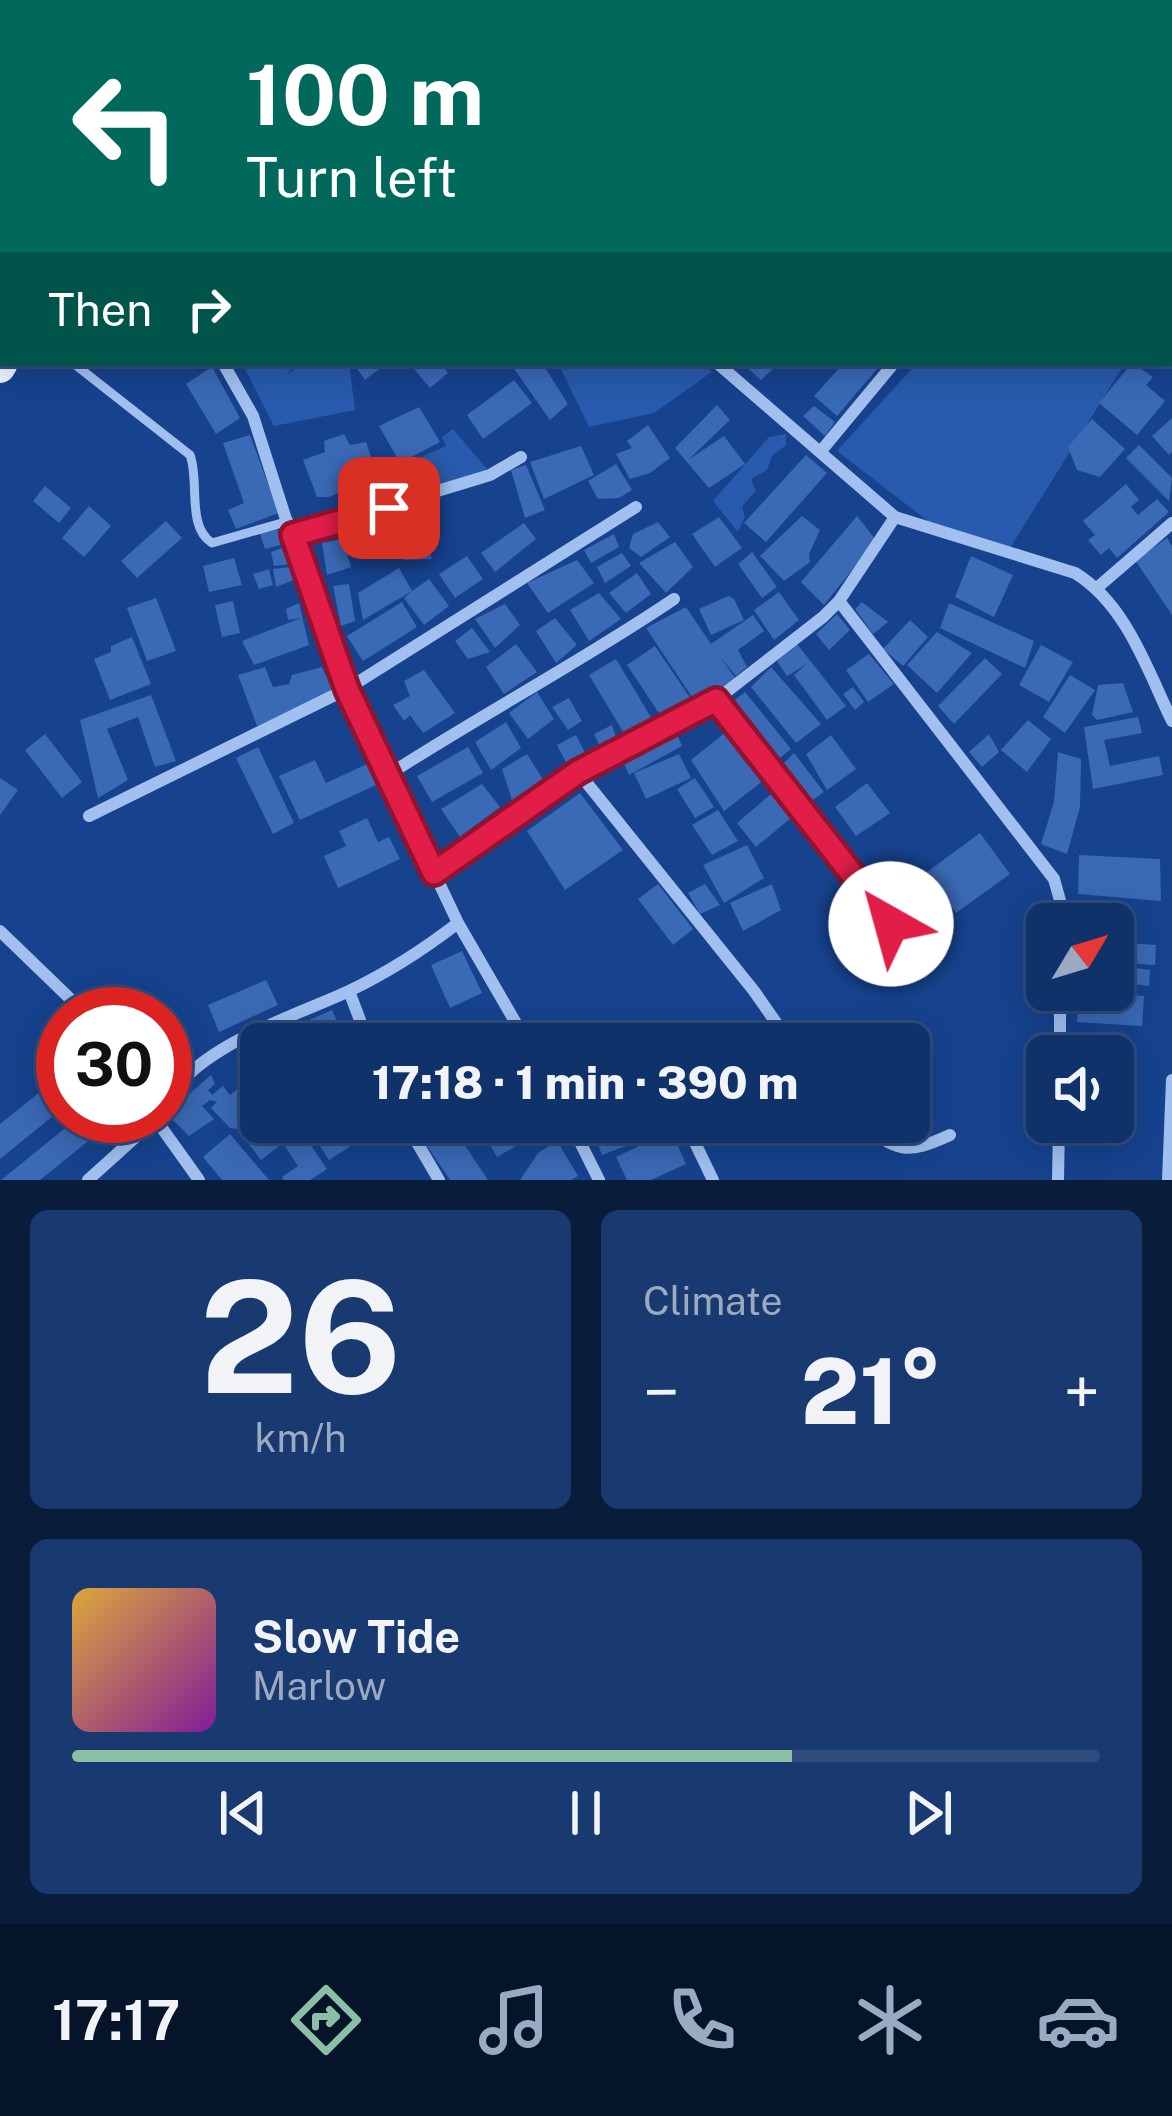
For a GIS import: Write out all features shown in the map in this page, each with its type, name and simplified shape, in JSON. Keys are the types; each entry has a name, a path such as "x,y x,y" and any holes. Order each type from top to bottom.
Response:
{"street":[{"path":"225,366 254,416 347,689 458,922 516,1023"},
{"path":"720,366 895,518 1076,573 1098,587 1126,627 1172,721"},
{"path":"821,452 892,366"},
{"path":"291,528 490,475 521,457"},
{"path":"89,816 347,689 636,507"},
{"path":"434,873 578,772 716,700 839,601 895,518"},
{"path":"1098,587 1172,523"},
{"path":"388,775 585,658 674,599"},
{"path":"839,601 1054,880 1061,903"},
{"path":"716,700 918,958"},
{"path":"578,772 775,1023"},
{"path":"192,1072 232,1045 417,955 458,922"},
{"path":"0,931 58,987"},
{"path":"349,991 361,1023"},
{"path":"1168,1180 1172,1080"},
{"path":"886,1143 920,1149 950,1135"},
{"path":"88,1180 129,1143"},
{"path":"173,1143 199,1180"},
{"path":"417,1143 439,1180"},
{"path":"580,1143 599,1180"},
{"path":"695,1143 713,1180"},
{"path":"1058,1180 1059,1143"}],"lane":[{"path":"77,366 190,455 196,471 197,524 203,537 212,543 291,528"}],"shaded area":[{"path":"244,366 294,366 285,376 298,366 349,366 355,410 274,426"},
{"path":"559,366 706,366 712,372 654,413 589,427"},
{"path":"914,366 1123,366 1010,548 933,525 837,451"},
{"path":"453,429 487,469 397,501 388,472 446,446 442,437"},
{"path":"786,434 786,445 772,456 767,470 751,479 756,491 742,506 745,517 738,532 713,501 769,437"}],"building":[{"path":"355,366 383,366 365,380"},
{"path":"412,366 442,366 448,373 430,388"},
{"path":"512,366 544,366 568,404 550,420"},
{"path":"745,366 775,367 761,380"},
{"path":"841,366 879,366 837,416 814,396"},
{"path":"1130,366 1153,377 1146,385 1165,401 1137,435 1099,403"},
{"path":"212,367 240,418 216,434 186,384"},
{"path":"514,380 532,403 483,439 467,415"},
{"path":"717,405 730,420 688,460 724,436 745,464 709,488 675,448"},
{"path":"814,406 835,422 825,436 803,416"},
{"path":"419,407 440,442 400,463 379,426"},
{"path":"1172,418 1172,452 1169,455 1152,436"},
{"path":"1092,419 1125,449 1100,477 1077,470 1068,447"},
{"path":"648,425 670,458 650,473 630,479 616,454 632,448 627,441"},
{"path":"344,434 350,445 366,442 378,477 329,497 317,497 303,460 325,452 324,441"},
{"path":"250,435 279,513 236,529 228,510 244,503 223,443"},
{"path":"1139,445 1172,478 1169,501 1126,458"},
{"path":"581,446 594,475 544,499 530,462"},
{"path":"806,455 827,473 766,542 744,523"},
{"path":"616,464 632,490 619,498 598,499 588,481"},
{"path":"526,465 545,510 525,518 511,470"},
{"path":"1126,484 1139,500 1131,507 1138,515 1157,499 1169,512 1117,558 1109,548 1101,555 1088,540 1095,535 1083,521"},
{"path":"45,486 71,508 59,523 33,501"},
{"path":"89,506 111,526 84,557 62,538"},
{"path":"415,515 432,559 404,560 389,523"},
{"path":"802,516 820,530 810,562 784,581 760,556"},
{"path":"857,516 876,540 824,605 801,582"},
{"path":"719,517 742,548 715,567 692,534"},
{"path":"166,521 182,538 137,578 121,561"},
{"path":"658,522 670,537 641,557 629,548 633,534"},
{"path":"524,523 536,539 495,572 481,553"},
{"path":"277,529 281,545 265,549 260,533"},
{"path":"614,534 619,547 591,563 584,550"},
{"path":"1167,538 1172,546 1172,615 1135,560"},
{"path":"343,539 351,567 327,575 322,543"},
{"path":"675,542 693,567 666,593 639,563"},
{"path":"284,547 290,564 274,566 271,552"},
{"path":"752,552 777,587 762,598 738,564"},
{"path":"622,553 631,566 605,583 597,567"},
{"path":"467,556 483,579 455,598 439,574"},
{"path":"971,556 1013,575 994,617 955,597"},
{"path":"234,558 242,585 209,592 203,566"},
{"path":"577,560 594,583 548,613 527,583"},
{"path":"290,567 294,580 276,587 273,569"},
{"path":"399,568 412,591 363,620 358,593"},
{"path":"269,569 273,585 259,589 253,574"},
{"path":"637,573 651,594 626,613 609,593"},
{"path":"429,579 449,606 424,625 404,598"},
{"path":"349,584 355,621 341,626 333,586"},
{"path":"779,592 799,620 774,640 754,610"},
{"path":"599,593 621,619 589,641 570,610"},
{"path":"728,596 744,620 711,635 699,609"},
{"path":"156,598 176,651 147,661 127,608"},
{"path":"233,601 240,633 222,637 215,605"},
{"path":"402,602 417,627 363,661 347,636"},
{"path":"862,602 888,622 873,634 855,609"},
{"path":"299,603 309,645 254,665 242,641 301,618 288,620 286,609"},
{"path":"949,603 1034,641 1025,668 940,628"},
{"path":"505,604 520,625 495,648 475,619"},
{"path":"686,607 711,644 753,615 764,631 738,650 747,667 736,676 720,657 736,679 696,703 646,628"},
{"path":"837,614 850,630 829,650 816,634"},
{"path":"555,618 577,645 556,663 536,631"},
{"path":"910,620 928,637 903,666 883,649"},
{"path":"472,628 490,652 468,659 455,641"},
{"path":"937,632 972,653 937,693 907,665"},
{"path":"132,637 151,684 110,700 94,659"},
{"path":"516,644 537,672 504,694 486,667"},
{"path":"797,644 846,706 827,720 794,675 807,664 787,676 777,661"},
{"path":"1041,645 1073,662 1049,702 1019,685"},
{"path":"655,646 693,702 664,721 627,665"},
{"path":"869,654 894,684 868,702 846,670"},
{"path":"985,658 1002,674 954,724 938,706"},
{"path":"616,659 655,724 628,740 589,675"},
{"path":"265,667 273,687 289,684 292,675 322,667 334,694 257,726 238,675"},
{"path":"771,667 821,724 796,743 751,687"},
{"path":"424,670 455,713 423,733 410,715 404,721 393,705 410,696 404,681"},
{"path":"1070,675 1095,690 1065,733 1043,717"},
{"path":"1123,683 1133,712 1097,720 1092,715 1098,685"},
{"path":"853,687 864,702 855,710 843,694"},
{"path":"537,692 554,719 528,739 509,713"},
{"path":"745,692 791,749 775,762 731,703"},
{"path":"151,695 176,761 155,767 138,717 107,729 128,780 98,798 80,720"},
{"path":"569,698 582,721 568,730 552,707"},
{"path":"1138,717 1142,733 1104,740 1110,766 1159,756 1163,775 1093,789 1084,727"},
{"path":"1028,720 1051,739 1027,772 1001,750"},
{"path":"506,722 521,748 491,770 475,742"},
{"path":"612,725 616,737 600,747 594,734"},
{"path":"727,731 768,777 724,811 691,760"},
{"path":"676,732 682,746 629,775 622,759"},
{"path":"45,734 82,782 62,798 25,750"},
{"path":"989,734 999,752 982,767 969,752"},
{"path":"576,735 586,755 568,766 557,745"},
{"path":"831,735 856,769 827,790 806,754"},
{"path":"258,747 294,823 273,834 236,758"},
{"path":"468,747 483,773 432,802 417,776"},
{"path":"1058,752 1081,759 1080,807 1067,854 1041,844 1054,802"},
{"path":"794,753 824,792 807,804 777,770"},
{"path":"527,754 547,786 512,800 502,769"},
{"path":"679,754 691,778 646,799 634,773"},
{"path":"315,760 326,783 367,764 376,785 300,820 279,776"},
{"path":"0,778 18,790 0,815"},
{"path":"695,778 714,807 695,818 677,789"},
{"path":"867,783 890,813 856,836 835,807"},
{"path":"482,784 500,807 460,837 441,809"},
{"path":"580,793 623,850 565,890 527,831"},
{"path":"771,794 791,818 756,847 737,823"},
{"path":"718,810 738,841 712,855 692,825"},
{"path":"367,818 378,842 389,837 400,859 338,888 324,856 346,846 339,831"},
{"path":"980,833 1010,874 956,913 927,872"},
{"path":"747,845 764,878 724,903 703,865"},
{"path":"1079,855 1160,859 1161,901 1078,894"},
{"path":"658,884 693,929 673,945 638,899"},
{"path":"705,884 720,905 700,914 688,893"},
{"path":"772,884 781,910 743,931 730,903"},
{"path":"1134,943 1156,945 1155,965 1134,964"},
{"path":"462,951 482,993 450,1008 431,965"},
{"path":"1134,968 1150,970 1149,986 1134,984"},
{"path":"266,980 278,1005 219,1032 208,1005"},
{"path":"1134,995 1144,996 1142,1026 1077,1022 1078,1011 1134,1011"},
{"path":"332,1010 338,1023 308,1023"},
{"path":"211,1075 215,1084 208,1090 212,1095 223,1086 230,1095 239,1088 240,1127 230,1128 211,1108 217,1102 210,1100 202,1106 214,1119 192,1134 192,1092"},
{"path":"36,1095 36,1130 0,1159 0,1124"},
{"path":"230,1134 269,1180 222,1180 203,1157"},
{"path":"47,1143 86,1143 40,1180 1,1180"},
{"path":"248,1143 283,1143 261,1160"},
{"path":"309,1143 327,1169 310,1180 284,1180 298,1166 284,1145"},
{"path":"318,1143 355,1143 329,1160"},
{"path":"463,1143 488,1180 450,1180 427,1146"},
{"path":"489,1143 522,1143 497,1157"},
{"path":"558,1143 578,1176 520,1180 538,1153"},
{"path":"597,1143 633,1143 602,1155"},
{"path":"646,1143 676,1143 686,1164 651,1180 627,1180 616,1157"}],"route":[{"path":"389,508 293,535 347,689 434,873 578,772 716,700 891,924"}]}
